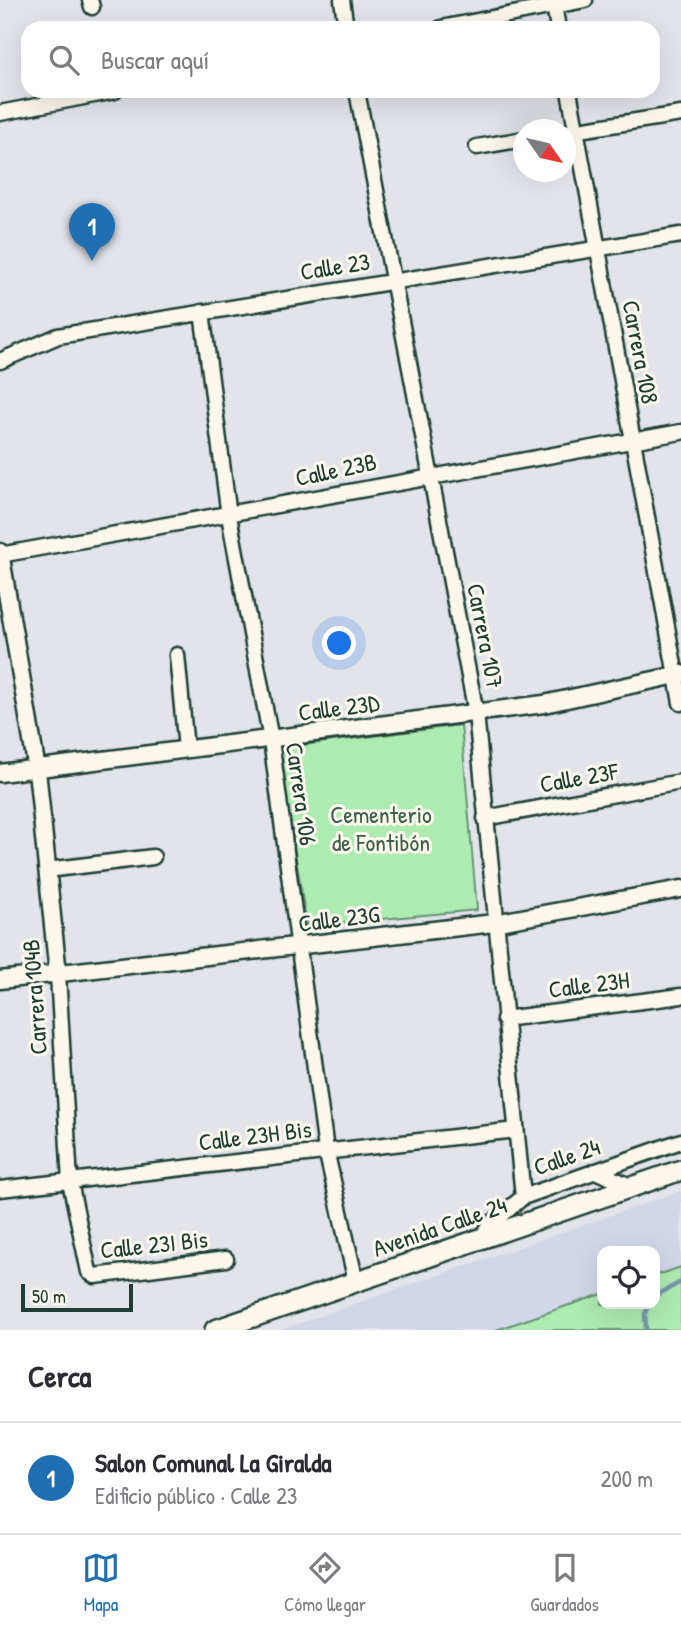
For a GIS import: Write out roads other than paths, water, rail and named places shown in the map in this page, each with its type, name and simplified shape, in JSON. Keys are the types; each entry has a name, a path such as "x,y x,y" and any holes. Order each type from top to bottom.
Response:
{"main road":[{"name":"Avenida Calle 24","path":"215,1330 681,1170"}],"street":[{"path":"342,0 345,21"},
{"path":"473,21 554,3 585,0"},
{"path":"554,3 557,21"},
{"path":"0,113 78,98"},
{"name":"Carrera 107","path":"358,98 477,713 494,923 523,1197"},
{"name":"Carrera 108","path":"569,98 570,119"},
{"path":"576,130 681,114"},
{"path":"477,147 513,141"},
{"name":"Carrera 108","path":"576,154 597,248 679,675 681,703"},
{"name":"Calle 23","path":"0,361 58,336 681,235"},
{"name":"Carrera 106","path":"202,312 229,516 271,740 326,1150 356,1282"},
{"name":"Calle 23B","path":"0,554 229,516 431,476 681,432"},
{"name":"Carrera 104B","path":"0,554 37,770 58,974 70,1182 89,1272"},
{"path":"177,655 186,749"},
{"name":"Calle 23D","path":"0,774 544,704 679,675"},
{"name":"Calle 23F","path":"485,818 681,782"},
{"path":"47,870 153,857"},
{"name":"Calle 23G","path":"0,980 494,923 681,889"},
{"name":"Calle 23H","path":"504,1019 681,996"},
{"name":"Calle 23H Bis","path":"0,1189 516,1130"},
{"name":"Calle 24","path":"482,1238 504,1211 523,1197 681,1142"},
{"path":"595,1171 633,1187"},
{"name":"Calle 23I Bis","path":"89,1272 95,1276 226,1259"}],"waterway":[{"path":"660,1293 681,1282"},
{"path":"646,1330 647,1309"}],"place":[{"name":"Salon Comunal La Giralda","path":"92,261"}],"park label":[{"name":"Cementerio de Fontibón","path":"381,829"}]}
